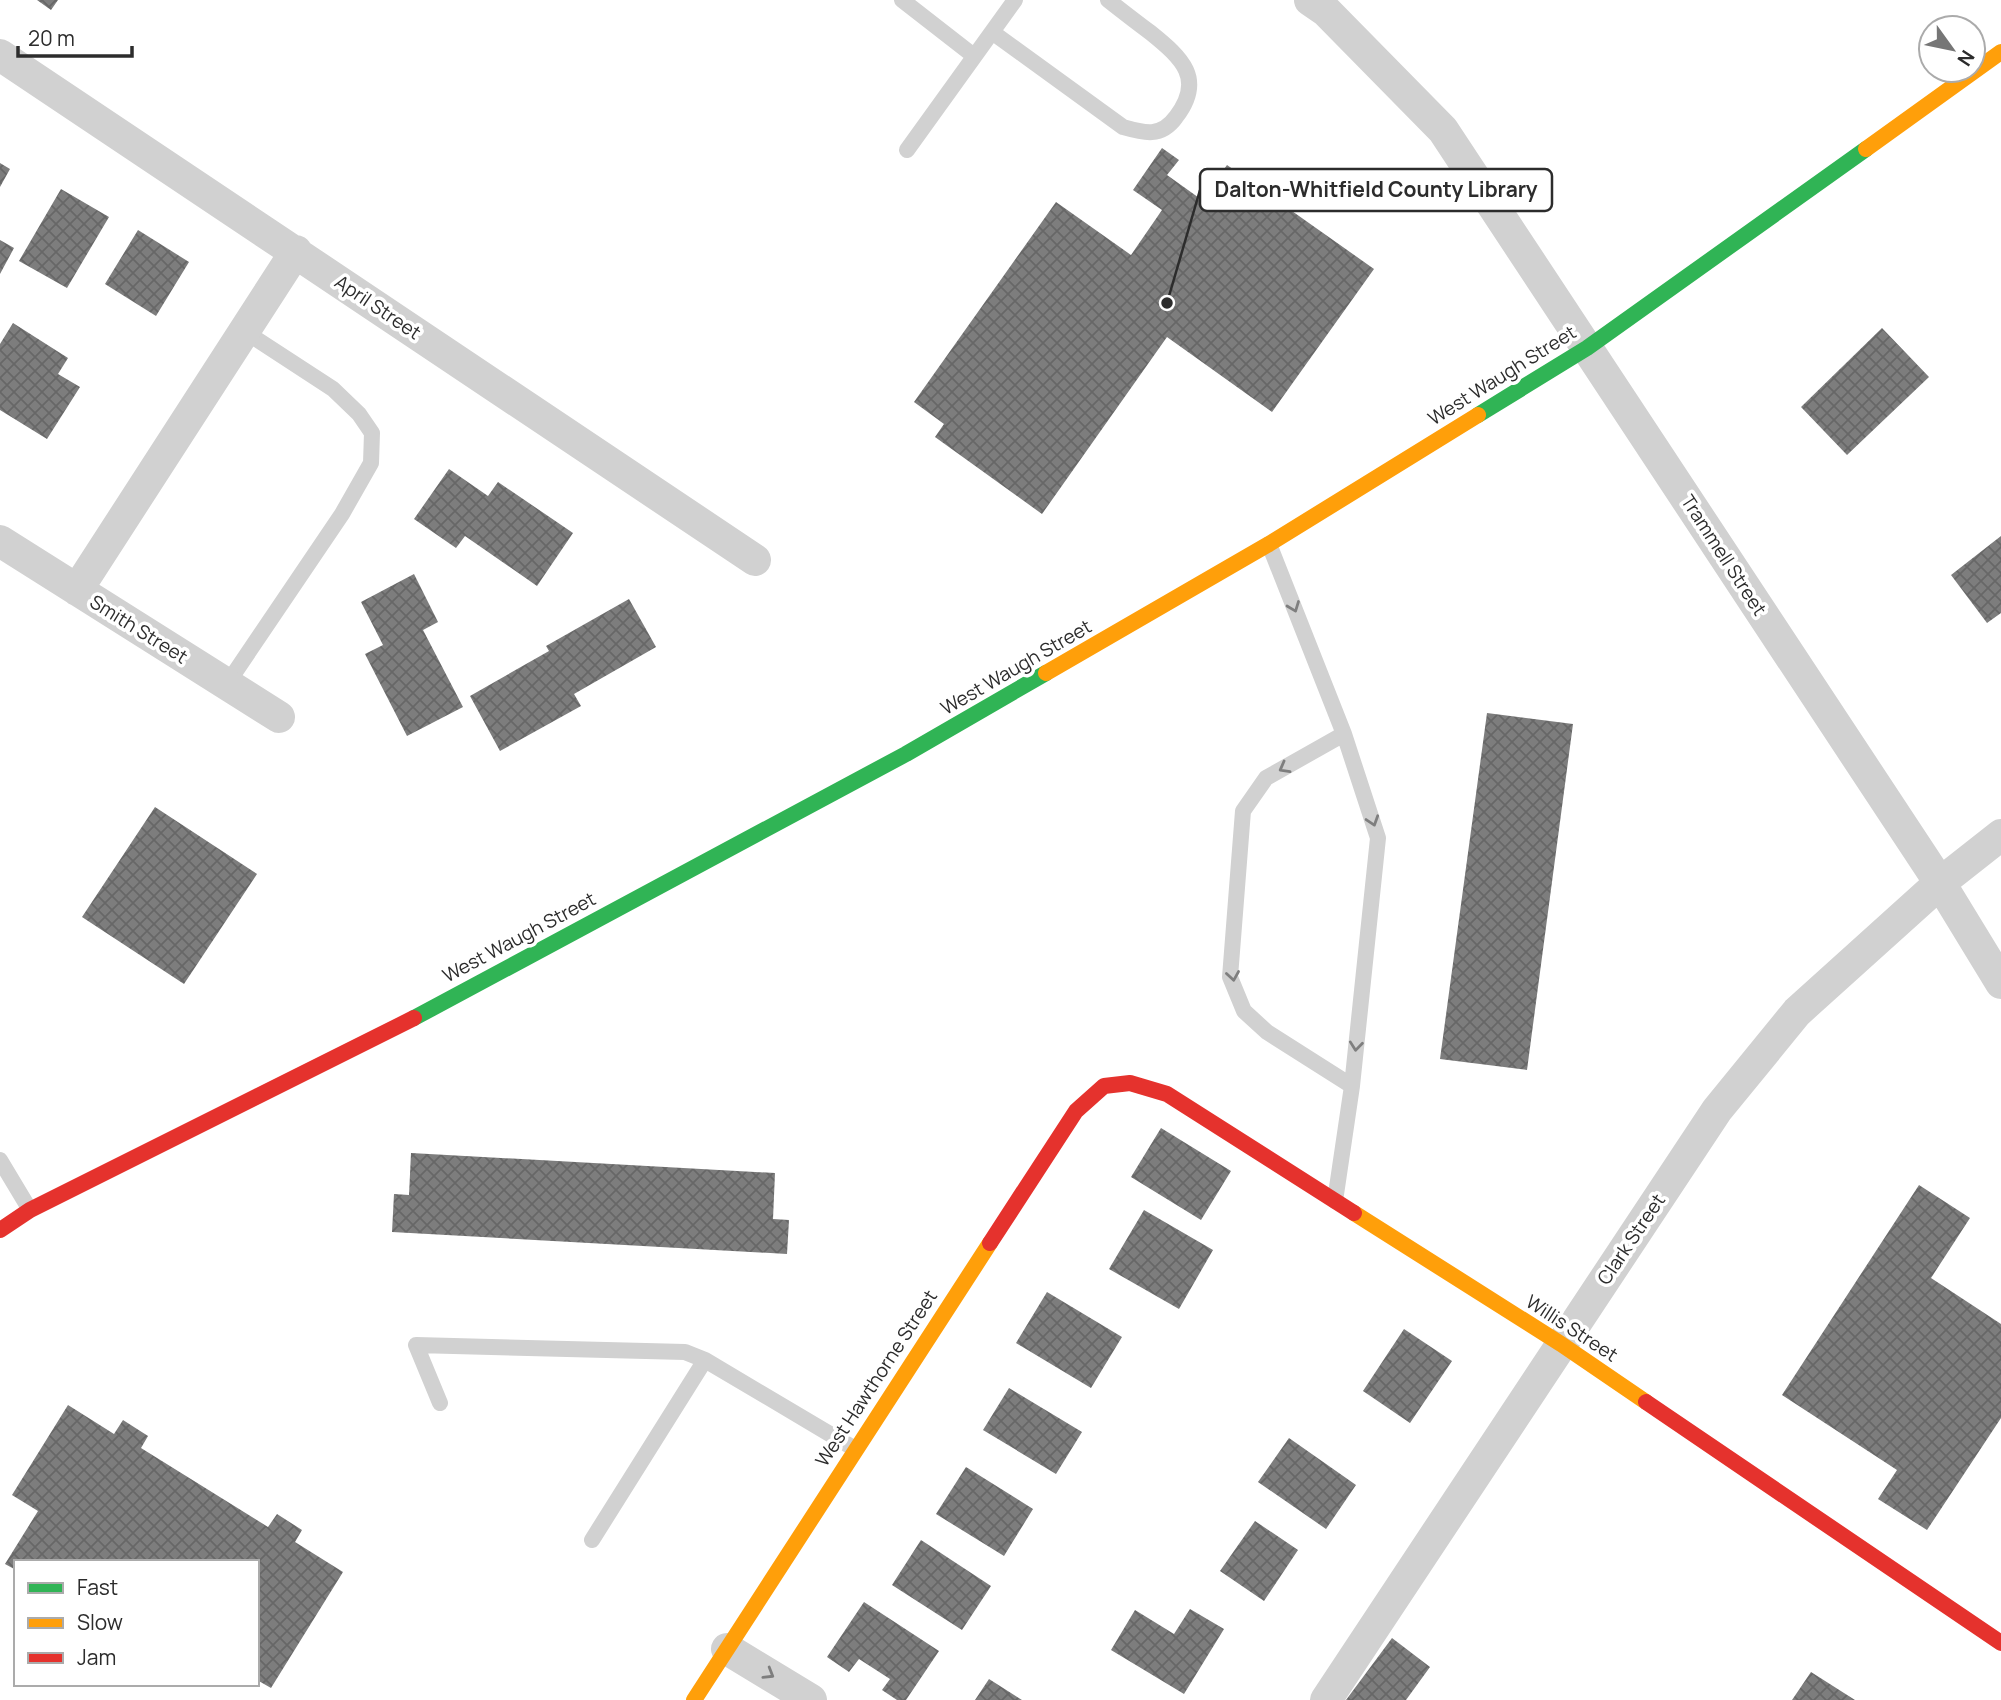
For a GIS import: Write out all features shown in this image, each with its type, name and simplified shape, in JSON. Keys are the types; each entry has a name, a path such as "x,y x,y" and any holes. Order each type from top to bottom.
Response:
{"street":[{"name":"Trammell Street","path":"1311,0 1326,11 1443,130 1940,883 2001,984"},
{"name":"West Waugh Street","path":"0,1230 30,1210 414,1017 894,761 1269,544 1587,348 2001,52"},
{"name":"April Street","path":"0,55 755,560"},
{"path":"77,590 296,251"},
{"name":"Smith Street","path":"0,541 279,717"},
{"name":"Clark Street","path":"1326,1700 1717,1110 1797,1012 1940,883 2001,835"},
{"name":"Willis Street","path":"1104,1086 1130,1083 1167,1094 1561,1344 2001,1643"},
{"name":"West Hawthorne Street","path":"694,1700 1076,1111 1104,1086"},
{"path":"727,1649 811,1700"}],"lane":[{"path":"902,0 974,56"},
{"path":"907,150 1015,0"},
{"path":"992,32 1123,127 1146,134 1164,129 1184,107 1190,92 1188,72 1176,53 1108,0"},
{"path":"227,684 342,513 371,463 372,433 359,414 333,389 244,331"},
{"path":"1269,544 1344,734 1378,838 1352,1086 1335,1201"},
{"path":"1344,734 1266,778 1243,811 1230,977 1244,1011 1267,1032 1352,1086"},
{"path":"0,1160 30,1210"},
{"path":"440,1403 416,1345 685,1352 705,1360 855,1449"},
{"path":"593,1541 705,1360"}],"building":[{"path":"37,0 58,0 51,10"},
{"path":"1162,148 1179,160 1167,175 1202,200 1227,165 1374,269 1272,412 1167,337 1042,514 935,437 944,424 914,402 1056,202 1131,255 1162,210 1133,190"},
{"path":"0,163 10,169 0,187"},
{"path":"61,189 109,217 67,288 19,261"},
{"path":"138,230 189,262 156,316 105,284"},
{"path":"0,240 14,248 0,274"},
{"path":"13,323 68,358 58,374 80,387 47,439 0,410 0,344"},
{"path":"1882,328 1929,377 1847,455 1801,407"},
{"path":"449,469 488,496 498,482 573,533 537,586 465,536 456,548 414,519"},
{"path":"2001,536 2001,613 1987,623 1951,575"},
{"path":"414,574 438,622 423,630 463,707 407,736 365,654 383,645 361,602"},
{"path":"629,599 656,647 574,694 581,706 500,751 470,696 549,651 546,646"},
{"path":"1487,713 1573,724 1527,1070 1440,1059"},
{"path":"155,807 257,874 184,984 82,917"},
{"path":"1161,1128 1231,1171 1201,1220 1131,1177"},
{"path":"411,1153 775,1173 773,1219 789,1220 787,1254 392,1232 394,1194 409,1195"},
{"path":"1919,1185 1970,1218 1931,1278 2001,1324 2001,1418 1927,1530 1878,1499 1897,1470 1782,1395"},
{"path":"1144,1210 1213,1250 1179,1309 1109,1269"},
{"path":"1047,1292 1122,1337 1091,1388 1016,1343"},
{"path":"1404,1329 1452,1361 1410,1423 1363,1391"},
{"path":"1009,1388 1082,1432 1056,1474 983,1430"},
{"path":"68,1405 114,1434 123,1420 148,1436 141,1448 268,1527 277,1514 302,1530 295,1542 343,1572 271,1688 259,1681 259,1560 14,1560 14,1569 5,1564 38,1511 12,1495"},
{"path":"1289,1438 1356,1485 1326,1529 1258,1482"},
{"path":"966,1467 1033,1509 1004,1556 936,1514"},
{"path":"1255,1521 1298,1550 1264,1601 1220,1571"},
{"path":"921,1540 991,1586 962,1630 892,1585"},
{"path":"864,1602 939,1651 906,1700 897,1700 882,1690 890,1679 859,1659 849,1672 827,1657"},
{"path":"1190,1609 1224,1629 1184,1694 1111,1650 1135,1610 1174,1634"},
{"path":"1392,1638 1430,1667 1406,1700 1346,1700"},
{"path":"1811,1672 1855,1700 1792,1700"},
{"path":"989,1679 1022,1700 975,1700"}],"traffic: fast":[{"path":"1478,415 1587,348 1866,149"},
{"path":"414,1018 906,754 1046,673"}],"traffic: slow":[{"path":"1866,149 2001,52"},
{"path":"1046,673 1269,544 1478,415"},
{"path":"1354,1213 1561,1344 1646,1402"},
{"path":"694,1700 990,1243"}],"traffic: jam":[{"path":"0,1230 30,1210 414,1018"},
{"path":"990,1243 1076,1111 1104,1086 1130,1083 1167,1094 1354,1213"},
{"path":"1646,1402 2001,1643"}],"place":[{"name":"Dalton-Whitfield County Library","path":"1167,303"}]}
